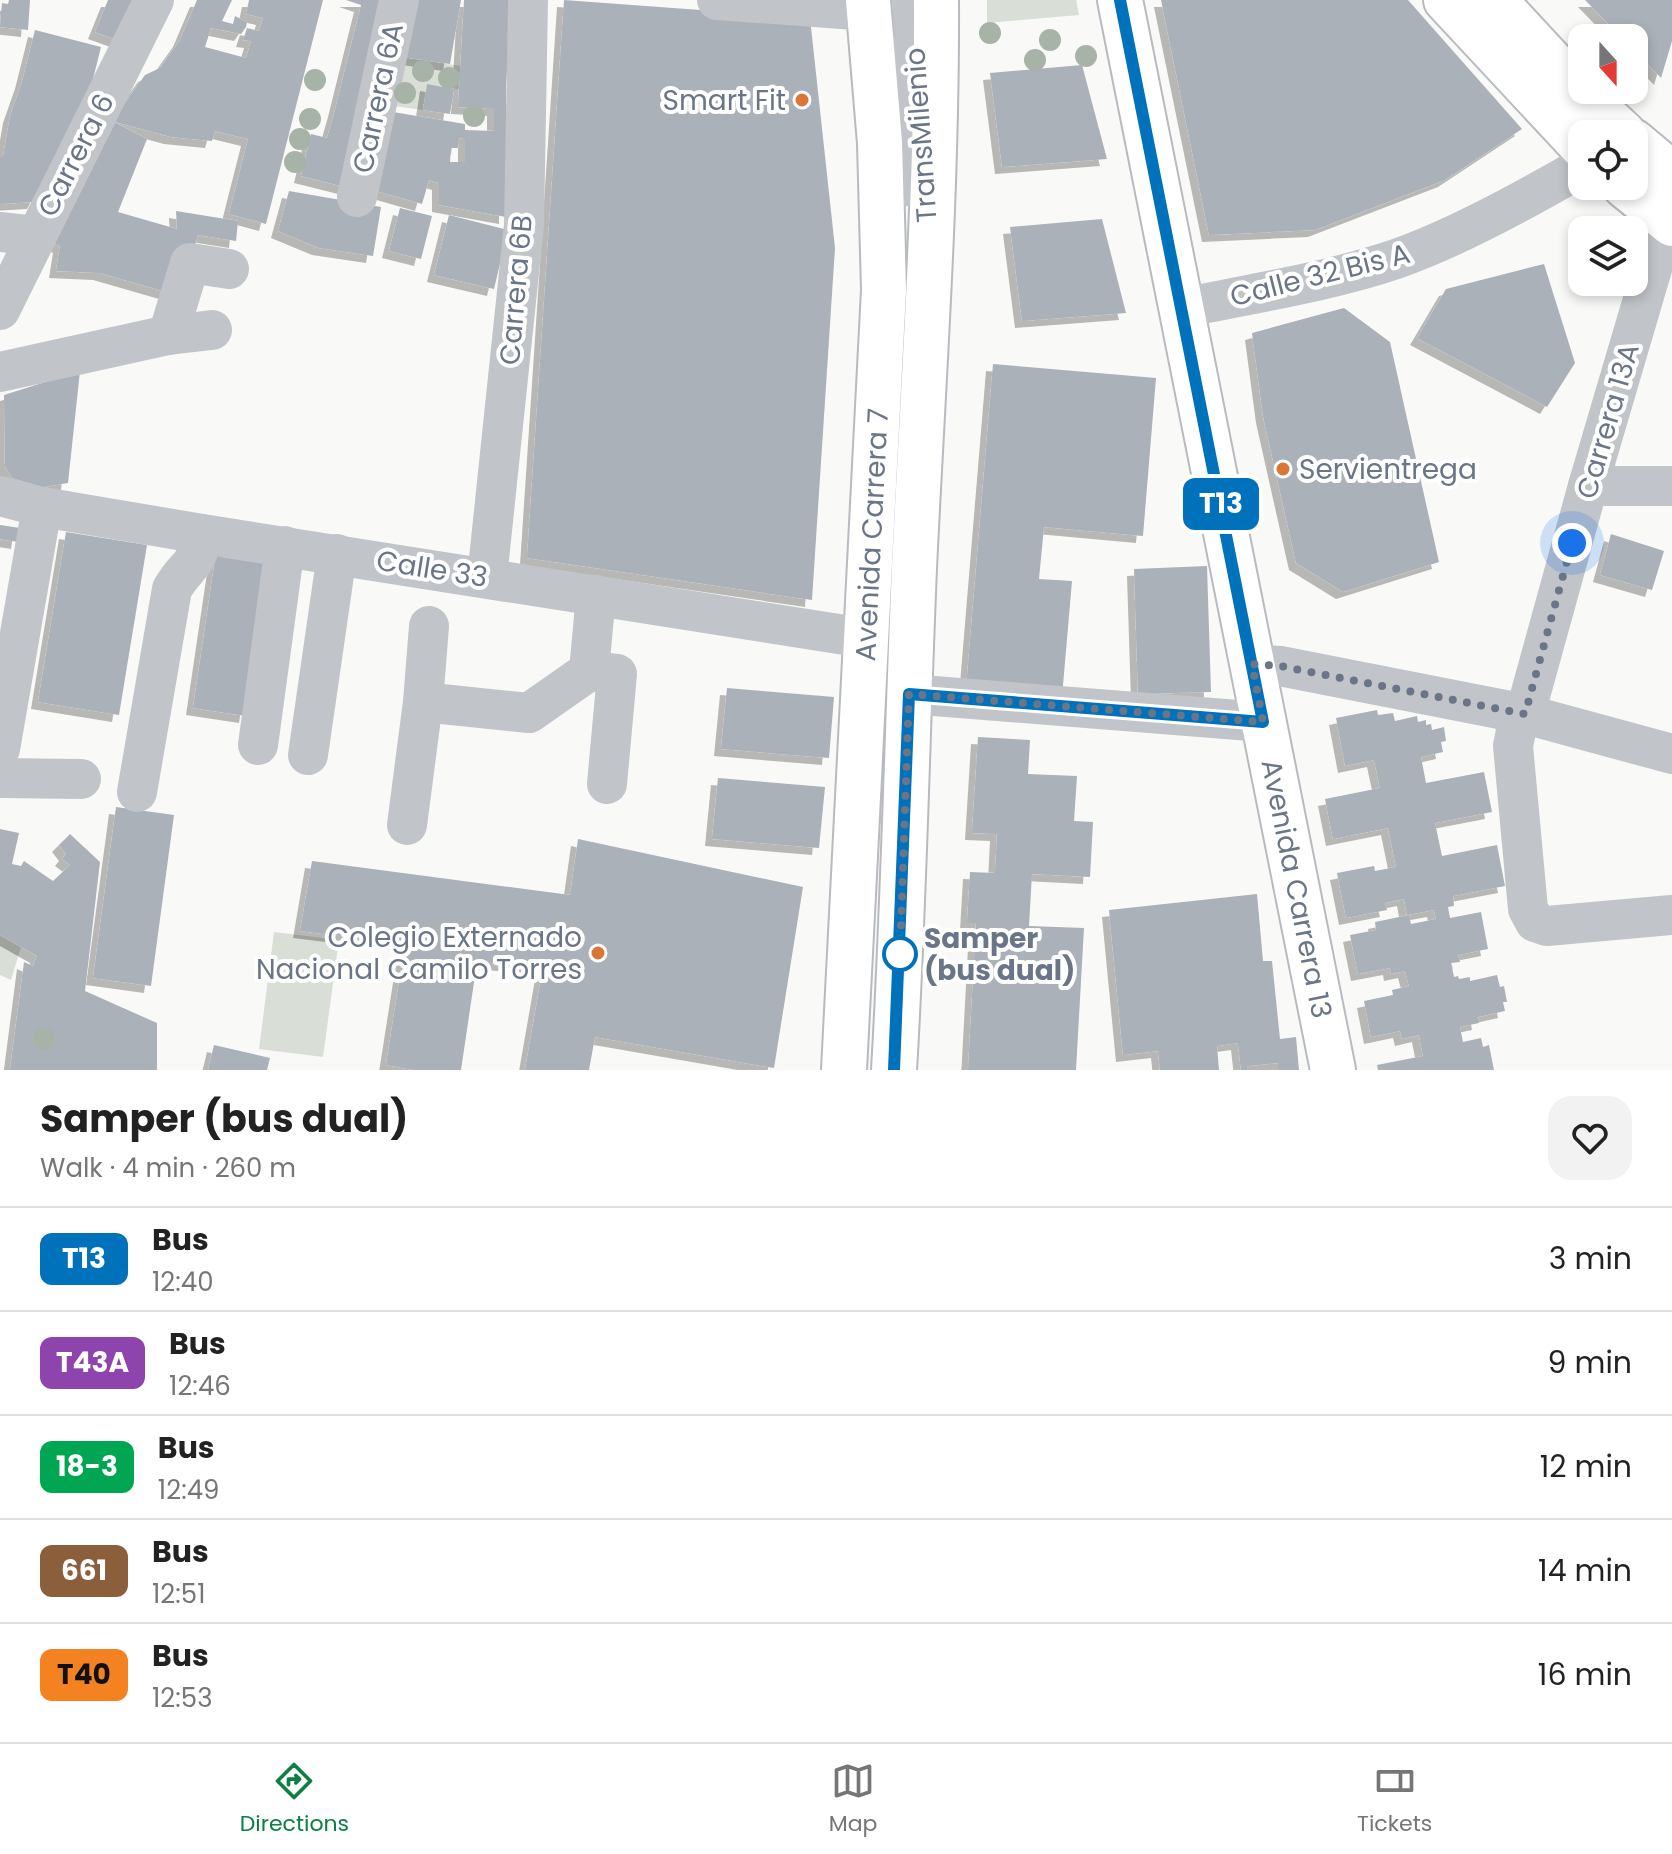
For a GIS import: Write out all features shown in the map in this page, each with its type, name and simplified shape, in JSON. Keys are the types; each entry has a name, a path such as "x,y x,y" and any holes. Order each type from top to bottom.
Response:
{"main road":[{"name":"Avenida Carrera 7","path":"894,1070 931,270 936,0"},
{"name":"Avenida Carrera 13","path":"1120,0 1333,1070"},
{"path":"1446,0 1568,131"},
{"path":"1494,0 1609,120"},
{"name":"Avenida Carrera 7","path":"844,1070 884,266 879,4"},
{"path":"1648,154 1672,174"},
{"path":"1647,200 1670,215"}],"street":[{"name":"Carrera 6","path":"0,310 18,234 154,0"},
{"name":"Carrera 6A","path":"357,197 399,0"},
{"name":"Carrera 6B","path":"487,578 524,225 528,0"},
{"path":"717,0 879,4"},
{"name":"TransMilenio","path":"912,0 931,270"},
{"name":"Calle 32 Bis A","path":"1183,308 1395,259 1448,237 1568,174"},
{"name":"Carrera 13A","path":"1670,215 1588,486 1525,714 1516,731 1514,762 1528,909 1535,922 1547,926 1672,915"},
{"path":"168,335 190,263 229,269"},
{"path":"0,372 168,335 212,330"},
{"path":"1588,486 1672,486"},
{"name":"Calle 33","path":"0,496 42,507 202,534 864,638"},
{"path":"0,749 42,507"},
{"path":"137,792 172,589 179,577 195,562 202,534"},
{"path":"258,745 285,546"},
{"path":"308,755 337,554"},
{"path":"589,671 596,595"},
{"path":"407,825 429,626"},
{"path":"1252,664 1280,666 1525,714 1672,754"},
{"path":"423,702 529,713 589,671 617,674 607,784"},
{"path":"909,694 1263,722"},
{"path":"0,778 81,779"}],"shaded area":[{"path":"987,0 1076,0 1079,15 987,23"},
{"path":"402,57 461,66 458,89 427,85 423,110 394,106"},
{"path":"274,932 339,940 323,1057 259,1049"},
{"path":"0,935 21,947 11,980 0,975"}],"building":[{"path":"9,0 30,0 28,30 0,27 2,3 8,4"},
{"path":"108,0 137,0 120,41 95,32"},
{"path":"197,0 232,0 222,21 233,24 235,16 247,22 246,27 241,34 211,28 205,47 246,58 251,41 243,40 247,28 259,31 263,18 246,14 249,0 323,0 266,224 229,214 248,139 215,131 212,141 171,137 112,121 145,75 160,68 180,40"},
{"path":"346,0 391,0 345,187 301,176 311,134 327,138 335,110 361,5"},
{"path":"413,0 461,0 450,64 402,57"},
{"path":"464,0 512,0 506,86 506,217 439,205 439,183 429,180 422,204 366,188 387,111 465,124 465,130 494,131 494,109 458,107","holes":["459,138 465,139 465,162 450,162 451,148 458,148"]},
{"path":"564,0 810,18 835,248 812,600 527,558"},
{"path":"1161,0 1408,0 1522,129 1445,180 1315,230 1209,235"},
{"path":"1585,0 1672,0 1672,41 1661,78 1648,65 1648,24 1608,24"},
{"path":"35,30 101,47 88,99 34,202 0,204 0,157 3,157 10,116"},
{"path":"1082,65 1107,159 1002,167 990,73"},
{"path":"427,84 454,89 450,114 423,110"},
{"path":"112,121 147,139 118,212 177,229 176,211 238,221 236,241 198,235 180,296 100,273 56,271 60,246 47,241"},
{"path":"289,191 381,207 373,256 319,248 278,231"},
{"path":"400,208 432,216 421,259 389,251"},
{"path":"449,215 508,230 494,289 434,275"},
{"path":"1102,219 1126,313 1022,321 1010,227"},
{"path":"1544,264 1575,363 1547,407 1417,338 1446,289"},
{"path":"1344,308 1390,342 1439,562 1343,592 1296,563 1263,416 1252,333"},
{"path":"993,364 1156,378 1143,536 1044,527 1039,579 1072,581 1062,697 966,689"},
{"path":"80,371 68,483 43,487 12,478 5,466 4,395"},
{"path":"0,525 20,528 18,542 0,539"},
{"path":"66,532 147,545 119,715 38,702"},
{"path":"1611,534 1664,551 1652,590 1600,575"},
{"path":"217,546 271,554 246,716 193,708"},
{"path":"1207,566 1211,692 1138,694 1134,569"},
{"path":"727,688 834,697 829,758 721,749"},
{"path":"1377,710 1378,715 1393,713 1395,721 1417,716 1418,722 1426,720 1426,725 1431,724 1432,730 1444,727 1446,741 1441,742 1443,752 1421,757 1426,783 1484,772 1492,812 1435,823 1442,856 1497,845 1505,886 1453,896 1454,906 1448,907 1450,918 1481,912 1488,949 1458,955 1460,962 1451,963 1454,977 1470,977 1470,981 1497,975 1500,987 1504,986 1505,1011 1478,1017 1479,1023 1460,1027 1463,1042 1481,1038 1483,1047 1489,1045 1494,1070 1378,1070 1377,1065 1423,1056 1419,1035 1402,1039 1400,1031 1371,1037 1364,1001 1393,995 1392,990 1409,986 1405,971 1391,974 1390,968 1358,974 1350,935 1376,930 1375,922 1409,915 1411,924 1436,919 1434,910 1407,915 1404,899 1385,903 1387,910 1346,918 1337,873 1374,866 1375,871 1396,867 1388,828 1333,839 1325,799 1380,788 1374,760 1345,766 1336,718"},
{"path":"978,737 1030,740 1028,774 1077,776 1074,821 1093,822 1090,877 1032,874 1029,926 1084,928 1076,1070 968,1070 976,923 967,923 970,872 995,873 997,834 972,833"},
{"path":"718,778 825,787 819,848 712,839"},
{"path":"116,807 174,815 151,986 93,978"},
{"path":"0,829 19,833 12,864 21,866 24,861 53,881 70,865 62,859 66,854 59,845 70,834 100,862 85,991 157,1023 157,1070 10,1070 24,962 33,966 37,956 0,935"},
{"name":"Colegio Externado Nacional Camilo Torres","path":"578,839 803,887 774,1068 595,1037 589,1070 525,1070 543,967 477,962 461,1070 414,1070 386,1065 405,944 300,931 312,861 570,895"},
{"path":"1257,894 1263,961 1272,961 1280,1039 1296,1037 1299,1070 1278,1070 1278,1063 1247,1066 1247,1070 1241,1070 1238,1043 1217,1046 1219,1070 1160,1070 1158,1051 1123,1055 1109,910"},
{"path":"214,1045 270,1058 267,1070 208,1070"}],"bus line":[{"name":"T13","path":"894,1070 909,694 1263,722 1120,0"}],"place":[{"name":"Smart Fit","path":"802,100"},
{"name":"Servientrega","path":"1283,469"},
{"name":"Colegio Externado Nacional Camilo Torres","path":"598,953"},
{"name":"Samper (bus dual)","path":"900,954"}],"route":[{"path":"900,954 909,694 1263,722 1252,664 1280,666 1525,714 1572,543"}]}
